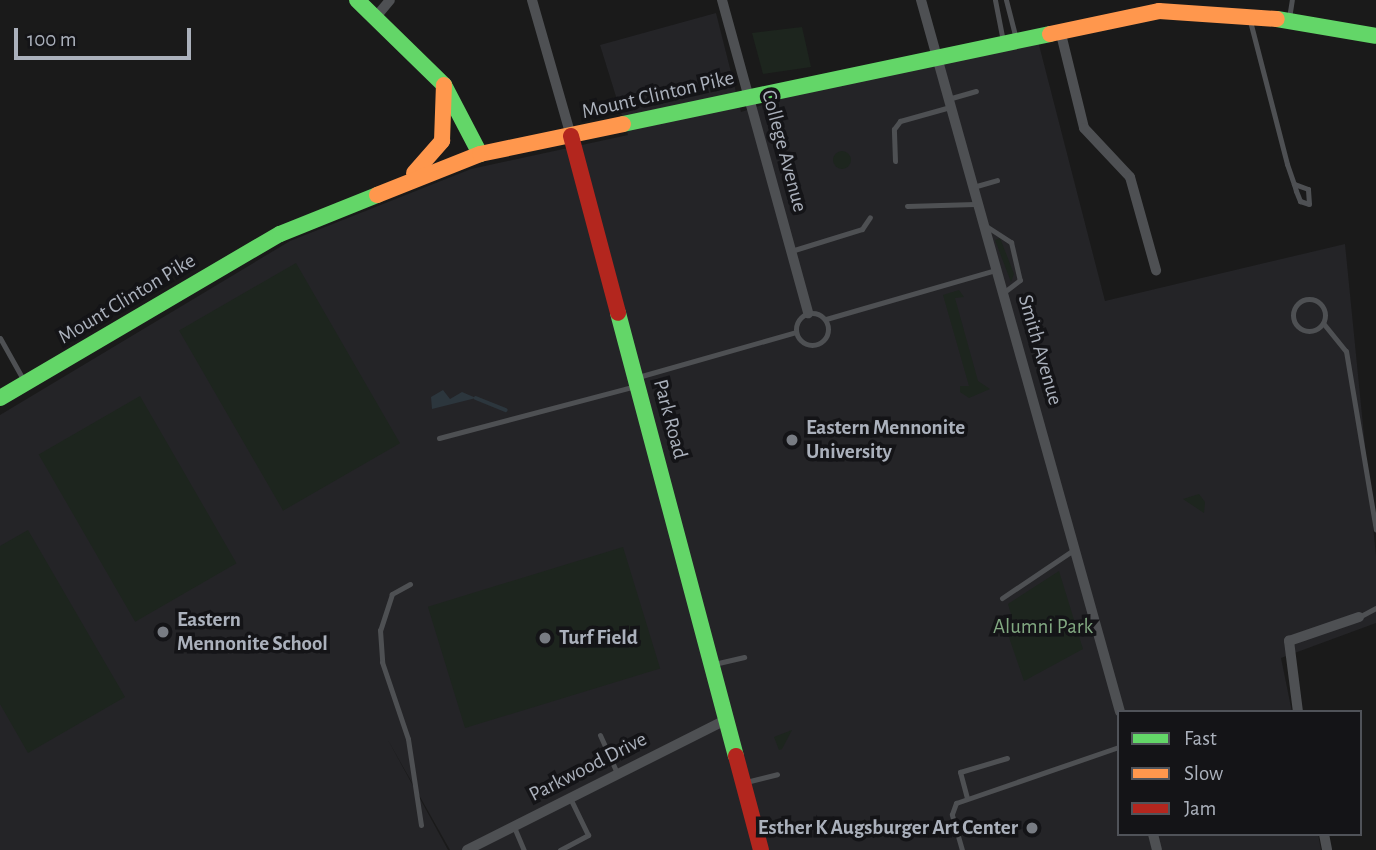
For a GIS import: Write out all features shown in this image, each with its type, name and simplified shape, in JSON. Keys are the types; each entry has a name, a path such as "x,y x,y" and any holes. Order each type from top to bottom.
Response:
{"street":[{"path":"357,0 444,85 480,153"},
{"path":"375,18 390,0"},
{"name":"Park Road","path":"533,0 638,381 761,850"},
{"name":"College Avenue","path":"722,0 808,313"},
{"name":"Smith Avenue","path":"921,0 938,55 970,187 1003,293 1072,551 1119,710"},
{"name":"Mount Clinton Pike","path":"0,398 280,234 397,183 480,153 571,136 1009,40 1165,10 1250,7 1289,21 1376,36"},
{"path":"1060,30 1084,128 1130,177 1156,270"},
{"path":"1376,36 1376,47"},
{"path":"397,183 442,141 444,85"},
{"path":"1298,710 1289,641 1359,617"},
{"name":"Parkwood Drive","path":"467,850 727,719"}],"lane":[{"path":"995,0 1009,40"},
{"path":"1006,0 1009,40"},
{"path":"1289,21 1292,0"},
{"path":"1250,7 1294,184"},
{"path":"895,161 900,121 976,91"},
{"path":"970,187 997,180"},
{"path":"907,206 975,204"},
{"path":"791,251 862,229 870,217"},
{"path":"982,225 1011,242 1020,280 1003,293"},
{"path":"439,438 796,332 808,313 826,319 996,270"},
{"path":"1323,323 1300,329 1295,307 1315,299 1325,312 1323,323 1346,351 1376,530"},
{"path":"796,332 806,344 817,344 827,334 826,319"},
{"path":"0,338 26,383"},
{"path":"1002,598 1072,551"},
{"path":"410,583 391,594 380,630 382,662 408,739 421,825"},
{"path":"1359,617 1376,608"},
{"path":"713,664 744,657"},
{"path":"600,735 617,774"},
{"path":"962,850 951,813 967,798 1117,748"},
{"path":"967,798 960,772 1007,758"},
{"path":"743,782 777,774"},
{"path":"560,850 588,835 570,797"},
{"path":"514,826 524,850"}],"shaded area":[{"name":"Eastern Mennonite University","path":"716,13 741,112 814,88 1038,41 1105,301 1345,244 1376,556 1376,623 1281,658 1292,710 1117,710 1117,836 1318,836 1321,850 450,850 388,740 448,850 0,850 0,415 290,241 471,169 628,135 600,45"},
{"path":"443,390 450,399 462,392 476,398 432,409 431,397"}],"green space":[{"path":"802,27 811,67 763,74 752,33"},
{"path":"842,151 848,154 851,160 848,166 842,169 836,166 833,160 836,154"},
{"path":"1000,238 1014,274 1011,282 995,240"},
{"path":"296,263 400,443 283,511 179,330"},
{"path":"959,290 964,297 955,298 978,381 990,389 969,398 960,392 960,386 969,386 943,295"},
{"path":"140,396 237,563 135,622 39,455"},
{"path":"1199,494 1205,502 1204,513 1183,499"},
{"path":"28,530 125,697 28,753 0,704 0,546"},
{"name":"Turf Field","path":"623,547 660,668 465,728 428,607"},
{"name":"Alumni Park","path":"1059,571 1083,649 1024,681 1002,617 1011,614 1008,604"},
{"path":"792,730 782,749 779,750 774,737"}],"waterway":[{"path":"476,398 506,410"}],"traffic: fast":[{"path":"357,0 444,85 480,154"},
{"path":"1277,19 1376,36"},
{"path":"623,124 1050,34"},
{"path":"0,398 280,234 377,195"},
{"path":"618,313 736,756"}],"traffic: slow":[{"path":"1050,34 1159,11 1277,19"},
{"path":"414,173 442,141 444,85"},
{"path":"377,195 480,154 623,124"}],"traffic: jam":[{"path":"571,136 618,313"},
{"path":"736,756 761,850"}],"place":[{"name":"Eastern Mennonite University","path":"792,440"},
{"name":"Eastern Mennonite School","path":"163,632"},
{"name":"Turf Field","path":"545,638"},
{"name":"Esther K Augsburger Art Center","path":"1032,828"}]}
